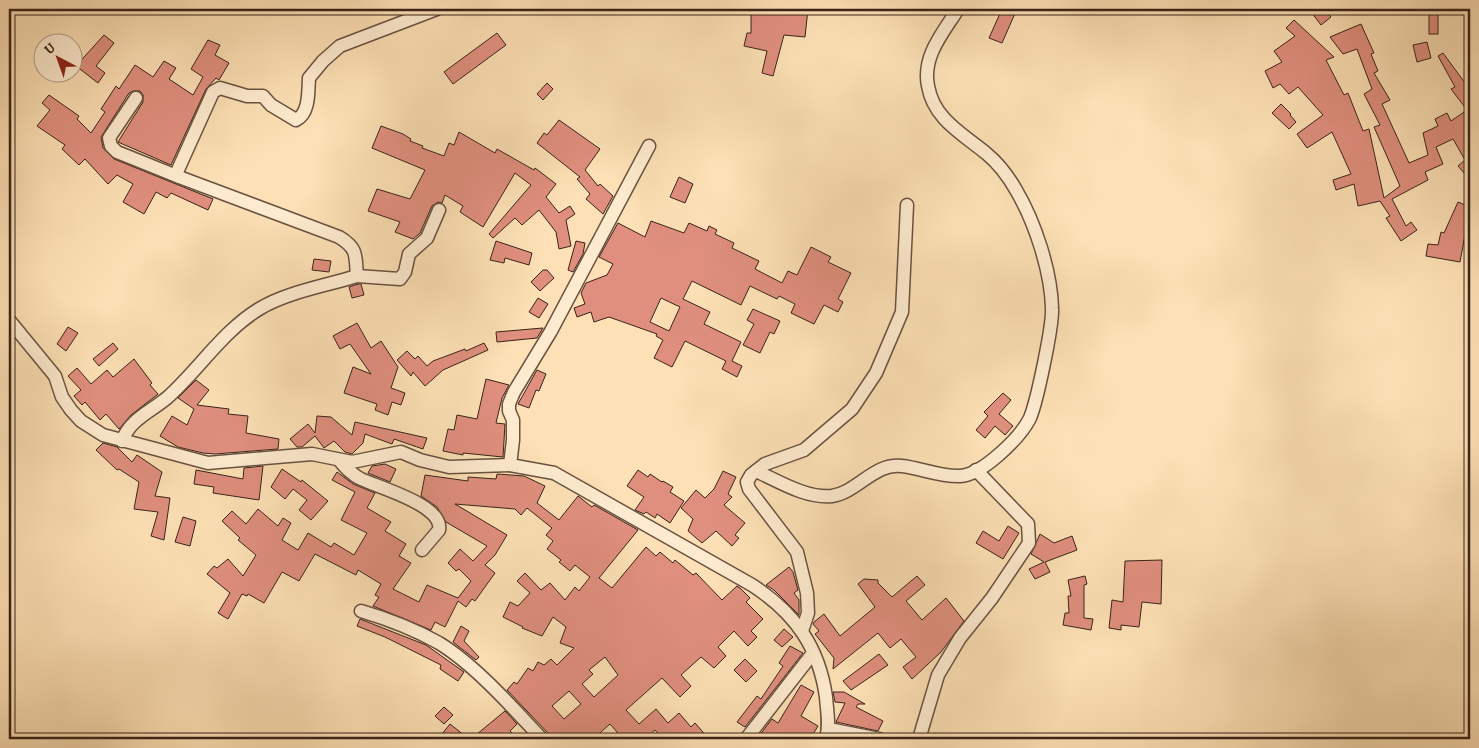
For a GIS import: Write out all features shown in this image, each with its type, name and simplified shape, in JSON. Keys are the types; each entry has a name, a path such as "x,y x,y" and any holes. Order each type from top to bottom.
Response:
{"street":[{"path":"179,178 177,172 215,89 220,88 247,96 263,96 271,105 296,120 304,114 309,94 309,78 333,51 437,9"},
{"path":"756,471 818,496 834,496 845,492 889,466 960,476 976,470 993,459 1013,442 1029,420 1035,404 1052,311 1046,266 1018,192 1006,174 994,161 950,127 936,111 928,86 927,62 936,43 958,9"},
{"path":"136,98 109,138 111,146 117,152 179,178 339,237 347,242 355,252 357,276"},
{"path":"510,465 514,440 513,420 509,411 511,398 551,332 649,146"},
{"path":"802,631 808,613 808,594 797,552 749,489 747,482 764,464 804,450 852,409 876,373 902,312 907,205"},
{"path":"122,440 130,426 163,402 228,335 258,310 272,302 357,276 400,279 405,272 409,254 427,238 439,210"},
{"path":"9,320 55,376 62,397 82,421 103,435 208,463 312,454 352,462 401,452 420,460 449,466 510,465 554,473 612,504 645,526 768,596 802,631 823,673 827,734 879,739"},
{"path":"340,461 354,475 413,500 430,513 438,522 439,530 422,550"},
{"path":"918,739 938,675 960,638 992,598 1029,543 1028,524 976,470"},
{"path":"362,611 394,620 439,643 468,664 542,739"},
{"path":"746,739 813,653"}],"building":[{"path":"751,9 808,9 805,37 784,35 773,76 762,73 767,51 744,46 747,33 751,33"},
{"path":"1002,9 1017,9 1002,43 989,38"},
{"path":"1309,9 1325,9 1331,17 1321,25"},
{"path":"1429,9 1438,9 1438,34 1429,34"},
{"path":"1294,20 1334,57 1326,60 1344,95 1348,93 1363,131 1369,129 1384,198 1400,186 1374,127 1380,125 1364,94 1372,89 1357,49 1343,54 1330,37 1361,24 1374,53 1371,54 1378,71 1374,73 1390,100 1382,104 1409,163 1428,155 1423,133 1438,126 1435,119 1447,113 1451,121 1467,110 1451,89 1455,87 1438,56 1443,53 1468,87 1466,89 1470,94 1470,180 1458,166 1465,160 1453,139 1436,147 1443,164 1425,172 1428,180 1392,199 1406,226 1411,222 1417,230 1401,241 1386,218 1390,216 1380,201 1358,206 1354,184 1336,190 1333,180 1351,174 1332,132 1307,148 1297,134 1323,115 1298,87 1289,94 1280,84 1273,88 1265,71 1282,62 1274,51 1295,36 1286,28"},
{"path":"497,33 506,45 453,84 444,72"},
{"path":"104,35 114,43 96,66 105,73 98,83 82,71 82,59"},
{"path":"208,40 220,45 215,55 229,63 219,80 216,78 206,89 171,165 118,142 143,102 143,95 140,91 129,93 101,137 103,148 114,159 213,199 208,210 171,193 167,198 156,192 144,214 123,202 133,184 117,175 108,184 85,159 79,165 62,149 65,145 37,126 50,110 42,103 49,95 79,116 77,119 91,133 105,112 101,109 116,86 119,89 135,65 153,77 164,61 176,68 169,79 193,95 203,77 191,69"},
{"path":"1427,42 1431,58 1417,62 1413,45"},
{"path":"547,83 553,89 543,100 537,94"},
{"path":"1281,104 1296,122 1289,129 1272,113"},
{"path":"559,120 600,149 585,170 598,186 600,184 613,196 603,214 586,199 590,194 577,179 580,177 537,143 544,133 547,135"},
{"path":"381,126 403,134 411,139 410,141 423,146 422,148 444,156 449,143 454,145 459,132 495,153 497,149 534,170 535,168 556,184 546,197 559,213 570,206 575,214 566,220 571,246 559,249 556,232 539,210 522,225 515,218 493,238 489,234 531,185 515,173 483,227 460,212 463,206 445,195 442,203 438,202 432,206 420,233 413,239 395,232 400,222 368,211 377,189 410,199 425,170 372,148"},
{"path":"679,177 693,184 685,203 670,197"},
{"path":"1458,202 1470,207 1460,262 1426,256 1428,244 1438,245 1441,232 1444,233"},
{"path":"651,221 684,233 689,223 707,231 709,226 717,230 715,234 734,243 732,248 759,261 755,269 782,283 788,271 797,275 811,247 831,257 828,262 851,273 838,299 843,302 838,312 824,305 814,324 791,313 795,304 779,296 777,299 750,286 741,305 692,281 683,299 710,312 704,324 741,342 732,361 742,366 737,377 722,369 726,361 685,341 672,367 654,358 663,340 656,336 657,334 609,317 594,322 591,312 577,317 574,308 585,304 581,293 586,283 607,275 613,264 599,257 618,223 645,237","holes":["661,298 680,307 669,331 650,322"]},
{"path":"496,241 532,253 529,265 505,258 504,263 490,260"},
{"path":"576,241 585,243 583,254 573,272 568,270"},
{"path":"314,259 331,261 329,272 312,270"},
{"path":"543,270 547,270 554,278 540,291 531,282"},
{"path":"361,284 364,295 352,298 349,287"},
{"path":"538,298 548,304 539,318 529,312"},
{"path":"753,309 780,321 774,334 770,332 760,353 743,345 754,324 747,320"},
{"path":"357,323 371,348 381,341 398,367 391,388 405,393 401,405 392,402 388,415 375,410 377,404 344,393 353,367 371,374 350,344 340,349 333,336"},
{"path":"68,327 78,333 66,351 57,344"},
{"path":"543,328 537,338 497,342 496,332"},
{"path":"113,343 118,349 99,366 93,359"},
{"path":"484,343 488,350 443,370 425,386 413,372 411,376 397,360 407,351 415,359 418,356 427,366 433,361 465,349 466,351"},
{"path":"134,359 152,383 150,385 158,394 131,415 119,429 106,414 100,420 85,402 82,405 74,396 81,390 68,376 77,368 91,384 107,370 113,377"},
{"path":"537,370 546,374 539,391 536,390 529,408 518,404"},
{"path":"486,379 509,385 502,398 496,423 505,424 503,457 463,453 463,455 443,451 448,429 454,430 457,415 477,419"},
{"path":"196,380 209,390 197,405 229,409 228,414 248,416 246,433 279,439 278,449 215,454 203,453 178,447 160,436 172,416 187,425 194,409 178,398"},
{"path":"1003,393 1011,400 999,414 1013,426 1005,435 995,426 985,438 976,430 988,416 984,412"},
{"path":"317,416 331,417 352,435 355,422 427,438 423,449 394,439 392,444 365,434 363,443 352,454 345,452 334,441 324,448 315,436 302,447 297,447 290,439 308,424 315,433"},
{"path":"103,443 117,447 132,462 137,455 162,472 155,496 170,498 164,540 151,536 158,512 134,509 139,482 119,469 117,470 96,450"},
{"path":"385,464 396,469 390,482 368,473 372,466"},
{"path":"263,466 259,500 213,493 214,487 194,484 196,470 243,479 244,468"},
{"path":"282,469 301,482 302,480 328,501 311,520 299,510 307,500 293,489 285,499 271,487"},
{"path":"638,470 648,477 650,474 673,487 670,492 684,501 670,523 657,514 655,518 646,512 644,514 635,510 644,497 627,486"},
{"path":"723,471 736,477 728,494 732,497 724,505 745,523 735,535 739,538 732,546 716,531 702,543 688,531 693,519 681,508 696,490 705,498 714,489"},
{"path":"337,472 353,484 375,493 367,508 391,522 385,531 406,544 399,556 411,563 393,589 419,602 427,585 458,598 471,581 459,569 456,571 448,563 460,549 473,561 487,546 446,522 437,507 421,496 425,475 468,481 468,477 496,479 497,474 524,476 545,486 537,503 559,520 578,496 592,507 594,505 638,530 599,578 612,588 646,547 656,556 660,552 673,563 675,560 693,575 696,573 722,600 737,586 740,588 750,598 746,602 763,619 751,631 757,637 748,646 734,631 718,647 726,656 714,668 701,657 681,675 691,686 680,697 662,678 626,710 639,724 656,709 668,723 679,713 691,727 695,723 709,739 663,739 655,730 644,739 623,739 610,724 593,739 550,739 548,733 507,690 514,682 517,684 528,668 533,671 538,662 544,665 551,659 557,665 574,648 560,643 566,627 553,617 542,636 522,628 503,617 510,602 518,606 530,593 517,581 525,573 541,590 550,583 565,600 575,587 579,591 590,577 575,565 570,571 559,562 561,560 547,549 553,541 546,535 552,528 527,508 521,515 515,509 455,504 507,535 495,555 485,565 495,573 475,601 472,599 466,607 458,601 445,627 435,622 431,630 373,606 379,597 375,595 381,584 358,570 356,575 315,554 299,581 282,572 264,603 248,594 247,596 242,594 228,619 218,613 230,593 207,574 214,566 217,568 228,559 243,576 256,555 238,540 240,538 222,521 232,511 246,524 258,509 278,526 283,518 291,523 282,540 298,550 308,533 331,547 334,543 354,555 367,533 341,520 355,492 332,480","holes":["605,657 618,675 594,697 582,684 593,674 589,670","569,691 581,704 564,719 552,706"]},
{"path":"183,517 196,521 190,546 175,542"},
{"path":"1008,526 1019,533 1003,559 976,543 983,531 999,541"},
{"path":"1040,534 1054,543 1072,536 1077,550 1045,562 1050,572 1035,579 1029,569 1044,562 1031,554"},
{"path":"1162,560 1161,604 1142,602 1139,627 1121,625 1121,630 1109,628 1112,600 1123,602 1125,561"},
{"path":"789,567 793,572 798,590 794,593 799,600 799,615 774,590 766,585"},
{"path":"917,576 925,585 906,601 922,620 946,598 964,621 941,652 912,679 903,667 916,657 901,639 890,648 878,633 833,669 834,658 815,634 819,631 813,624 814,622 824,614 840,636 875,607 858,584 864,579 878,580 878,583 892,597"},
{"path":"1085,576 1087,584 1084,585 1084,618 1093,619 1091,630 1063,625 1065,613 1069,613 1068,596 1071,596 1068,580"},
{"path":"360,619 426,645 464,672 458,681 440,669 441,665 385,637 357,626"},
{"path":"461,626 469,631 464,641 479,657 476,660 453,642"},
{"path":"784,629 793,637 782,647 774,640"},
{"path":"790,646 803,653 745,727 737,722 757,696 761,699 783,666 779,663"},
{"path":"879,654 888,665 851,690 843,681"},
{"path":"745,659 757,671 746,682 734,670"},
{"path":"801,685 814,692 801,716 818,726 810,739 764,739 759,736 772,719 778,723"},
{"path":"833,692 844,692 865,704 858,704 856,707 883,721 878,731 836,722 845,703 835,702"},
{"path":"444,707 453,715 444,724 435,716"},
{"path":"505,711 517,724 510,731 518,739 471,739"},
{"path":"450,724 469,739 448,739 442,734"}]}
